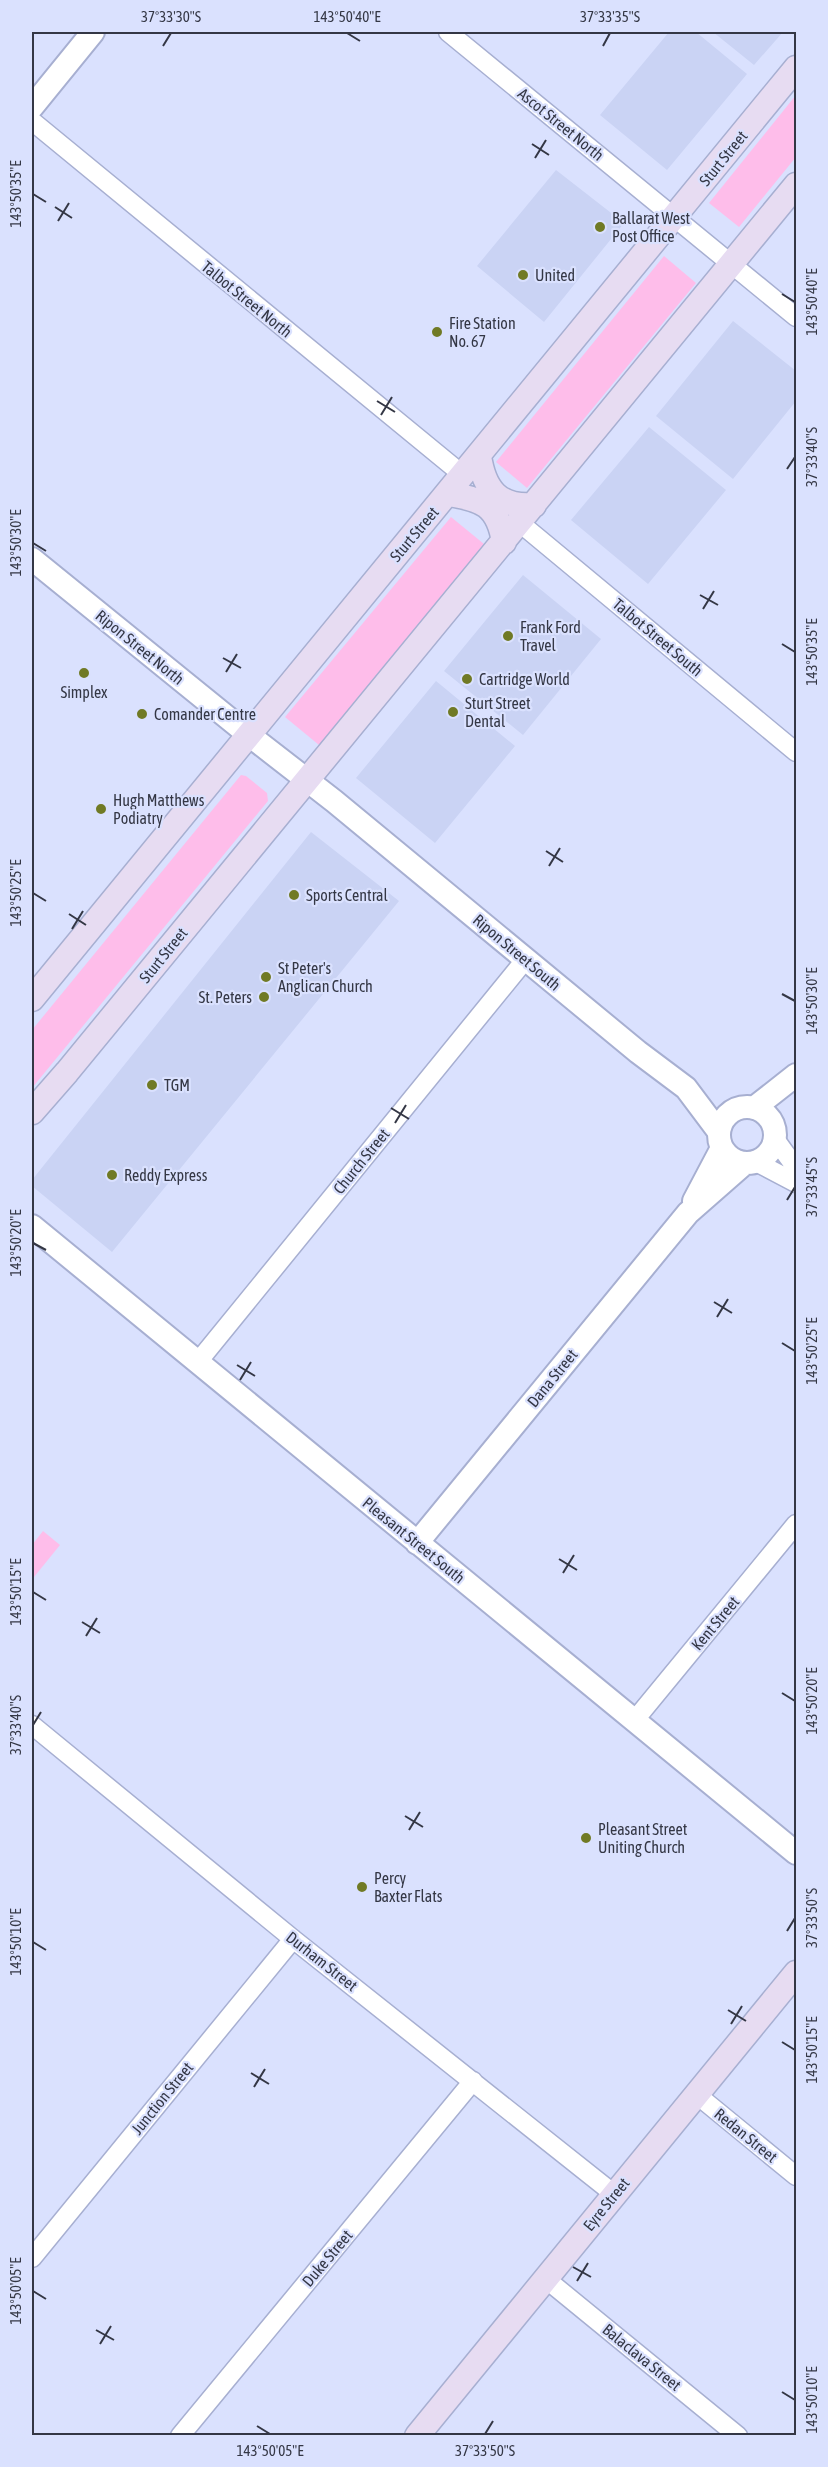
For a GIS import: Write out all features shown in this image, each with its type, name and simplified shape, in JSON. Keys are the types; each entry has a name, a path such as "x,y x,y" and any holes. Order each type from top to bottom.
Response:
{"main road":[{"name":"Sturt Street","path":"32,999 796,68"},
{"name":"Sturt Street","path":"34,1108 504,542 796,185"},
{"path":"479,456 482,473 490,490 503,501 522,506 527,514"},
{"path":"448,494 481,502 495,512 504,542"},
{"name":"Eyre Street","path":"417,2436 796,1973"}],"street":[{"path":"32,107 93,32"},
{"name":"Ascot Street North","path":"448,32 796,317"},
{"name":"Talbot Street North","path":"32,121 463,475"},
{"name":"Talbot Street South","path":"527,514 796,752"},
{"name":"Ripon Street North","path":"32,559 306,781"},
{"name":"Ripon Street South","path":"306,781 334,801 525,960 686,1088 720,1140"},
{"name":"Church Street","path":"197,1363 525,960"},
{"path":"796,1075 745,1108 724,1118 720,1140 731,1159 751,1163 796,1183"},
{"path":"751,1163 769,1153 774,1132 796,1084"},
{"path":"686,1088 766,1114 796,1168"},
{"name":"Dana Street","path":"688,1213 720,1140"},
{"name":"Dana Street","path":"417,1543 688,1213 751,1163"},
{"name":"Pleasant Street South","path":"32,1226 796,1853"},
{"name":"Kent Street","path":"634,1721 796,1524"},
{"name":"Durham Street","path":"35,1736 614,2194"},
{"name":"Junction Street","path":"32,2258 293,1939"},
{"name":"Duke Street","path":"180,2436 473,2081"},
{"name":"Redan Street","path":"696,2094 796,2176"},
{"name":"Balaclava Street","path":"546,2279 738,2436"}],"shaded area":[{"path":"669,32 696,32 747,74 667,170 600,115"},
{"path":"713,32 783,32 754,65"},
{"path":"796,95 796,157 739,227 709,203"},
{"name":"United","path":"556,170 624,223 544,322 477,266"},
{"path":"664,256 696,283 527,488 496,462"},
{"path":"733,321 796,371 796,401 733,479 656,416"},
{"path":"649,427 726,490 648,584 571,520"},
{"path":"451,517 484,544 319,745 285,717"},
{"path":"523,575 601,639 523,735 444,671"},
{"path":"436,681 515,746 435,843 356,778"},
{"path":"241,775 246,776 267,793 268,801 32,1088 32,1030"},
{"path":"311,832 399,901 112,1252 32,1186 32,1180"},
{"path":"43,1531 60,1545 34,1577 32,1575 32,1545"}],"place":[{"name":"Ballarat West Post Office","path":"600,227"},
{"name":"United","path":"523,275"},
{"name":"Fire Station No. 67","path":"437,332"},
{"name":"Frank Ford Travel","path":"508,636"},
{"name":"Simplex","path":"84,673"},
{"name":"Cartridge World","path":"467,679"},
{"name":"Sturt Street Dental","path":"453,712"},
{"name":"Comander Centre","path":"142,714"},
{"name":"Hugh Matthews Podiatry","path":"101,809"},
{"name":"Sports Central","path":"294,895"},
{"name":"St Peter's Anglican Church","path":"266,977"},
{"name":"St. Peters","path":"264,997"},
{"name":"TGM","path":"152,1085"},
{"name":"Reddy Express","path":"112,1175"},
{"name":"Pleasant Street Uniting Church","path":"586,1838"},
{"name":"Percy Baxter Flats","path":"362,1887"}]}
